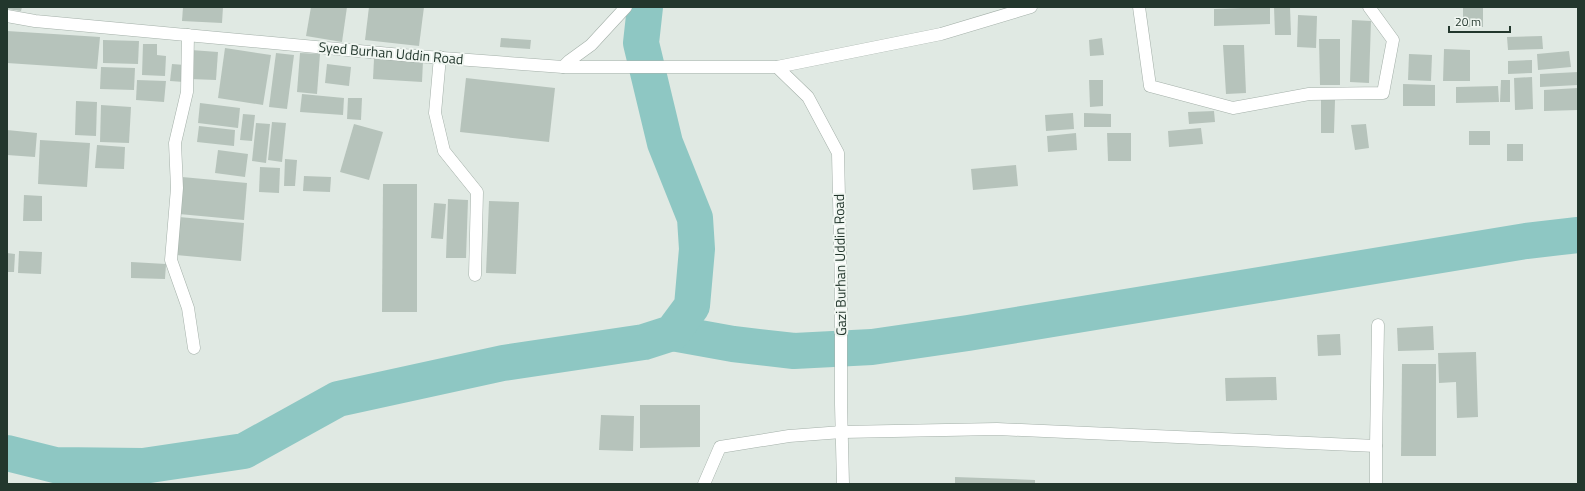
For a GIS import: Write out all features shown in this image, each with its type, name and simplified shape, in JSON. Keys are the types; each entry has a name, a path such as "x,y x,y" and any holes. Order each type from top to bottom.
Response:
{"street":[{"path":"563,67 591,45 626,7"},
{"name":"Syed Burhan Uddin Road","path":"7,16 35,21 563,67 777,67 941,34 1031,7"},
{"path":"1139,7 1150,86 1233,108 1309,94 1383,93 1392,40 1369,7"},
{"path":"188,35 187,92 175,143 177,188 171,260 188,308 194,348"},
{"path":"440,57 435,113 444,151 477,192 475,275"},
{"name":"Gazi Burhan Uddin Road","path":"777,67 808,97 838,152 843,484"},
{"path":"1376,484 1378,325"},
{"path":"704,484 720,447 789,436 842,432 997,429 1376,446"}],"building":[{"path":"7,7 22,7 21,11 7,9"},
{"path":"183,7 223,7 222,23 182,21"},
{"path":"311,7 347,7 342,42 306,36"},
{"path":"369,7 424,7 419,46 365,40"},
{"path":"1270,7 1270,24 1214,26 1214,9"},
{"path":"1274,7 1290,7 1291,35 1275,35"},
{"path":"1463,8 1483,8 1483,27 1463,27"},
{"path":"1298,15 1317,16 1316,48 1297,47"},
{"path":"1352,20 1371,21 1369,83 1350,82"},
{"path":"7,31 100,37 97,69 7,63"},
{"path":"1542,36 1543,49 1508,50 1507,37"},
{"path":"501,38 531,40 530,49 500,47"},
{"path":"1102,38 1104,55 1090,56 1089,40"},
{"path":"1319,39 1340,39 1340,85 1320,85"},
{"path":"103,40 139,41 138,64 103,63"},
{"path":"143,44 157,44 157,55 166,56 165,76 142,75"},
{"path":"1223,45 1244,45 1246,93 1226,94"},
{"path":"225,48 271,55 263,105 218,98"},
{"path":"1444,49 1470,50 1470,81 1443,81"},
{"path":"191,50 218,52 216,80 190,79"},
{"path":"1569,51 1571,67 1538,70 1537,54"},
{"path":"276,53 294,55 287,109 269,107"},
{"path":"300,53 320,54 317,94 297,92"},
{"path":"1409,54 1432,55 1431,81 1408,80"},
{"path":"374,59 423,61 422,82 373,79"},
{"path":"1532,60 1532,73 1508,74 1508,61"},
{"path":"172,64 185,65 184,82 170,81"},
{"path":"327,64 351,67 349,86 325,83"},
{"path":"101,67 135,68 134,90 100,89"},
{"path":"1578,72 1578,85 1540,87 1540,74"},
{"path":"1532,77 1533,109 1515,110 1514,78"},
{"path":"466,78 555,88 549,142 460,132"},
{"path":"137,80 166,81 164,102 136,100"},
{"path":"1089,80 1103,80 1103,106 1090,107"},
{"path":"1501,80 1510,80 1510,102 1500,102"},
{"path":"1403,84 1435,85 1435,106 1403,106"},
{"path":"1498,86 1499,102 1456,103 1456,87"},
{"path":"1578,88 1578,110 1544,111 1544,90"},
{"path":"302,94 344,98 343,115 300,112"},
{"path":"348,98 362,98 361,120 347,119"},
{"path":"1321,100 1335,100 1334,133 1321,133"},
{"path":"76,101 97,102 96,136 75,135"},
{"path":"200,103 240,108 238,128 198,123"},
{"path":"101,105 131,107 129,143 100,142"},
{"path":"1214,111 1215,122 1189,124 1188,112"},
{"path":"1073,113 1074,129 1046,131 1045,115"},
{"path":"1084,113 1111,114 1111,127 1084,127"},
{"path":"243,114 255,115 252,141 240,140"},
{"path":"272,122 286,123 282,162 268,160"},
{"path":"256,123 270,124 266,163 252,161"},
{"path":"354,124 383,132 369,180 340,172"},
{"path":"1366,124 1369,148 1355,150 1351,125"},
{"path":"199,126 235,130 234,146 197,142"},
{"path":"1201,128 1203,144 1169,147 1168,131"},
{"path":"7,130 37,133 35,157 7,155"},
{"path":"1469,131 1490,131 1490,145 1469,145"},
{"path":"1076,133 1077,150 1048,152 1047,136"},
{"path":"1107,133 1131,133 1131,161 1108,161"},
{"path":"40,140 90,143 87,187 38,184"},
{"path":"1507,144 1523,144 1523,161 1507,161"},
{"path":"97,145 125,147 124,169 95,168"},
{"path":"218,150 248,154 245,177 215,173"},
{"path":"285,159 297,160 295,186 284,186"},
{"path":"1016,165 1018,186 973,190 971,169"},
{"path":"260,167 280,168 279,193 259,192"},
{"path":"304,176 331,177 330,192 303,191"},
{"path":"182,177 247,183 244,220 179,214"},
{"path":"383,184 417,184 417,312 382,312"},
{"path":"24,195 42,196 42,221 23,221"},
{"path":"448,199 468,200 466,258 446,258"},
{"path":"489,201 519,202 516,274 486,273"},
{"path":"434,203 446,204 443,239 431,238"},
{"path":"179,217 244,223 241,261 176,255"},
{"path":"19,251 42,252 41,274 18,273"},
{"path":"7,253 15,254 14,272 7,272"},
{"path":"131,262 166,264 165,279 131,278"},
{"path":"1433,326 1434,350 1398,351 1397,328"},
{"path":"1340,334 1341,355 1318,356 1317,335"},
{"path":"1476,352 1478,417 1457,418 1456,382 1439,383 1438,353"},
{"path":"1402,364 1436,364 1436,456 1401,456"},
{"path":"1276,377 1277,400 1226,401 1225,378"},
{"path":"640,405 700,405 700,447 640,448"},
{"path":"601,415 634,416 633,451 599,450"},
{"path":"955,477 1035,480 1035,484 955,484"}],"waterway":[{"path":"7,453 55,465 143,466 244,451 338,399 503,363 644,342 672,333 692,306 697,249 695,218 665,143 641,43 645,7"},
{"path":"672,333 733,344 794,351 872,347 968,333 1526,241 1578,235"}]}
